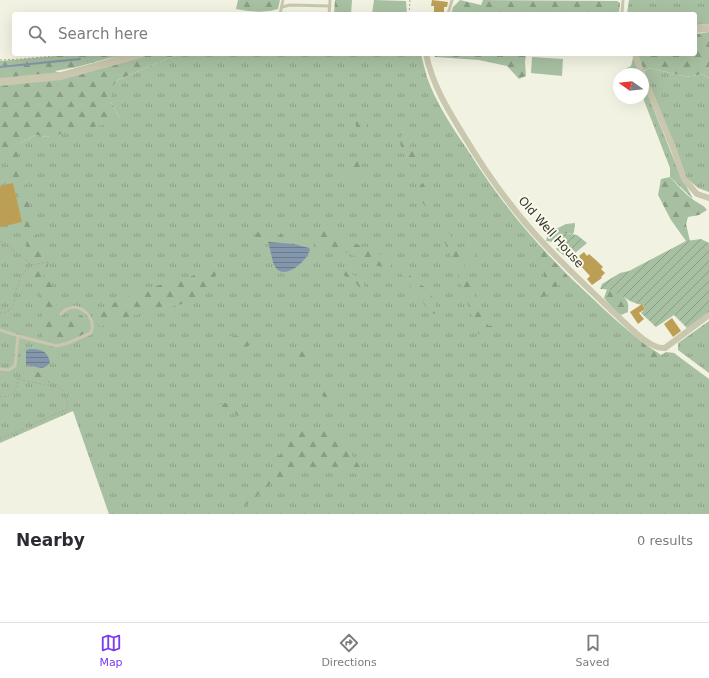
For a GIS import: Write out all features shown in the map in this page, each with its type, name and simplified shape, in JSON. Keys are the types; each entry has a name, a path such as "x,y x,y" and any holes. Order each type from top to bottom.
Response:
{"street":[{"path":"697,29 709,28"},
{"path":"0,82 61,76 134,56"},
{"name":"Old Well House","path":"427,56 433,80 446,106 494,183 534,233 584,285 630,327 660,349 666,348 709,315"},
{"path":"635,56 639,68"},
{"path":"649,91 674,150 684,179 697,194 709,198"}],"lane":[{"path":"281,12 283,0"},
{"path":"329,12 330,0"},
{"path":"449,12 452,0"},
{"path":"622,12 623,0"},
{"path":"282,7 290,5 330,6"},
{"path":"0,330 57,346 91,333 93,325 91,320 80,308 67,308 61,314"},
{"path":"0,369 9,370 14,367 18,336"}],"path":[{"path":"409,12 410,0"},
{"path":"0,60 51,56"},
{"path":"0,241 32,265"},
{"path":"0,312 8,311 13,307 20,282 25,271 32,265 50,261"},
{"path":"0,397 8,396 14,393 17,388 17,371 14,367"},
{"path":"0,439 67,409 68,406 65,394 60,388 18,379"}],"green space":[{"path":"238,0 280,0 278,9 257,12 236,9"},
{"path":"335,0 352,0 351,12 334,12"},
{"path":"374,0 406,1 407,12 372,12"},
{"path":"460,0 481,5 483,0 617,1 620,3 619,12 452,12 453,7"},
{"path":"629,0 709,0 709,24 697,25 697,12 627,12"},
{"path":"709,32 709,78 702,74 687,77 650,68 627,68 631,66 634,56 697,56 697,34"},
{"path":"56,56 117,56 176,56 118,80 111,88 111,102 119,117 113,123 46,137 35,135 20,143 15,143 38,243 48,261 48,267 43,276 47,281 49,279 54,290 59,327 67,327 69,325 68,315 73,313 83,316 88,324 87,331 83,335 68,342 56,343 46,341 43,336 40,296 34,280 34,267 25,239 24,219 17,189 11,180 5,155 0,145 0,61","holes":["117,56 68,77 55,71 77,67"]},
{"path":"422,56 431,87 450,123 494,189 524,227 556,263 633,335 661,355 666,352 674,353 709,379 709,514 109,514 73,411 0,443 0,143 20,143 35,135 46,137 119,117 111,102 111,88 118,80 171,57"},
{"path":"526,56 526,76 519,79 507,66 479,60 435,57"},
{"path":"532,57 563,59 562,76 531,73"},
{"path":"649,68 687,77 702,74 709,78 709,192 698,188 684,176 678,154 649,83"},
{"path":"649,98 679,172 693,199 670,177 670,168 645,104 649,104"},
{"path":"360,113 363,114 366,122 366,128 362,135 358,131 355,124 356,115"},
{"path":"403,134 409,137 410,148 419,157 419,164 413,164 403,152 400,140"},
{"path":"353,158 359,161 361,175 356,182 352,184 349,182 348,166 350,160"},
{"path":"670,177 688,196 704,206 707,210 699,215 688,217 686,224 690,241 686,241 671,220 658,195 661,179"},
{"path":"423,183 433,202 430,209 424,205 419,195 419,184"},
{"path":"575,223 573,234 565,233 561,243 546,241 548,233 566,224"},
{"path":"313,227 340,237 386,258 392,263 391,266 388,268 373,265 343,251 317,247 312,235"},
{"path":"440,227 447,231 454,241 467,272 483,318 488,326 494,325 506,319 512,319 495,331 490,338 483,337 478,333 451,255 439,231"},
{"path":"255,232 258,232 266,239 277,240 281,233 288,239 286,244 266,243 255,236"},
{"path":"565,233 577,235 587,243 568,259 556,249 561,243 559,239"},
{"path":"701,239 709,243 709,315 689,330 674,315 656,327 641,313 645,309 643,305 632,302 612,291 600,289 602,284 620,273 629,271 686,241"},
{"path":"462,246 474,253 480,265 476,266 469,261"},
{"path":"541,247 567,276 566,281 563,284 557,286 549,294 540,298 536,295 544,280"},
{"path":"219,267 217,274 203,291 197,297 182,304 135,315 99,327 95,316 91,312 150,288 178,279 182,280 208,269"},
{"path":"343,268 360,279 366,289 365,292 363,292 355,282 340,272"},
{"path":"403,271 419,284 429,289 438,311 437,313 429,313 422,300 401,274 400,272"},
{"path":"607,289 615,291 626,299 628,304 628,312 621,315 615,311 604,298"},
{"path":"709,321 709,373 678,350 678,343"},
{"path":"230,336 248,337 252,341 251,345 243,347 234,345 228,340"},
{"path":"641,342 662,356 655,360 651,359 642,352"},
{"path":"293,347 314,350 316,355 310,358 301,357 293,352"},
{"path":"23,369 46,374 52,383 20,377 20,370"},
{"path":"326,389 336,389 342,394 342,397 332,402 326,400 322,395"},
{"path":"230,402 240,407 246,406 248,408 241,416 238,416 234,412 228,416 223,412 216,410 217,405"},
{"path":"298,427 324,430 354,441 354,445 350,453 359,465 361,474 359,475 330,466 308,468 276,479 240,510 236,508 266,479 272,471 276,455 279,456 288,450 290,437"}],"water":[{"path":"269,242 294,244 309,248 310,250 299,265 294,269 285,272 277,269 274,265"},
{"path":"38,349 46,353 50,362 48,365 40,368 26,365 26,350"}],"building":[{"path":"432,0 448,2 447,7 444,7 444,12 434,12 434,6 431,6"},
{"path":"13,183 22,222 0,227 0,186"},
{"path":"584,252 587,256 589,254 603,267 601,269 605,273 601,277 602,278 592,285 587,279 590,276 578,263 581,260 579,256"},
{"path":"642,304 645,309 639,313 644,319 638,324 630,312"},
{"path":"672,318 681,331 673,337 664,324"}],"waterway":[{"path":"0,67 80,59"}]}
